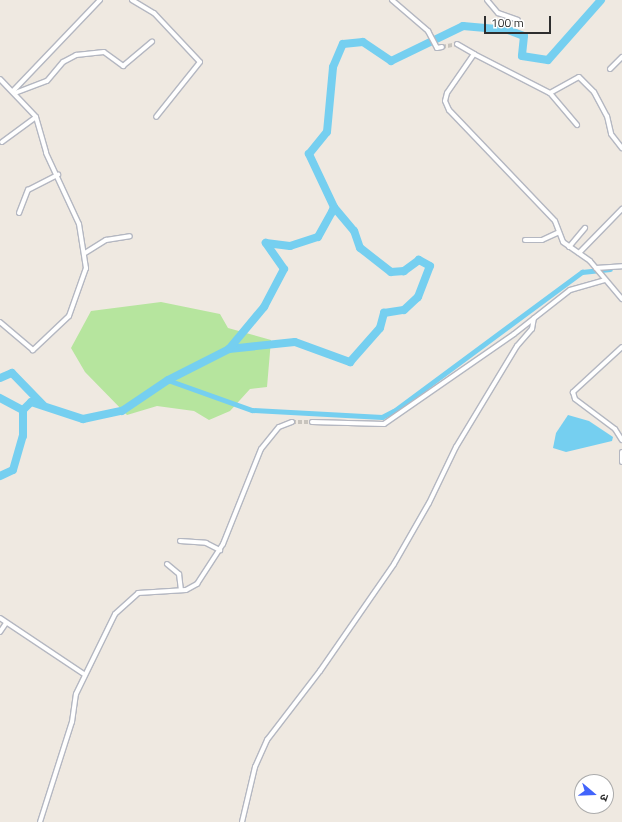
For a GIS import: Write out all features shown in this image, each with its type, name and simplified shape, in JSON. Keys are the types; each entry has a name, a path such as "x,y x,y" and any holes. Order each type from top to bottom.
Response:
{"street":[{"path":"14,92 100,0"},
{"path":"132,0 154,13 200,62 156,117"},
{"path":"392,0 430,34 436,46 442,47"},
{"path":"487,0 498,13 518,20"},
{"path":"14,92 47,81 63,62 76,55 104,52 123,66 152,42"},
{"path":"457,44 550,93 577,125"},
{"path":"474,54 450,87 446,105 476,142 555,222 557,233 569,247 579,253 597,270 622,299"},
{"path":"610,69 622,57"},
{"path":"550,93 579,77 594,92 607,116 611,134 622,148"},
{"path":"0,79 14,92 36,117 46,153 58,175 79,224 85,254 85,272 69,316 35,348 28,349 0,322"},
{"path":"2,142 36,117"},
{"path":"19,213 28,190 58,175"},
{"path":"579,253 622,209"},
{"path":"569,247 585,228"},
{"path":"525,240 546,239 557,233"},
{"path":"85,254 106,240 130,236"},
{"path":"597,270 622,266"},
{"path":"312,422 378,425 395,419 576,287 604,279"},
{"path":"242,822 255,767 267,740 320,671 394,564 463,434 517,346 532,329 534,318"},
{"path":"622,347 573,392 575,399 615,429 622,440"},
{"path":"40,822 84,674 121,605 146,590 181,590 196,584 220,550 261,449 279,427 292,422"},
{"path":"622,452 622,462"},
{"path":"180,541 206,543 220,550"},
{"path":"167,564 179,574 181,590"},
{"path":"0,618 84,671 84,674"},
{"path":"0,632 6,623"}],"green space":[{"path":"161,302 220,314 228,328 271,340 267,387 250,389 230,411 209,420 194,411 157,406 127,415 85,372 71,348 91,311"}],"water":[{"path":"568,415 589,421 613,437 612,441 566,452 553,448 556,433"}],"waterway":[{"path":"0,476 13,470 23,436 23,410 31,402 83,419 122,411 168,380 229,349 264,307 284,269 266,243 290,246 318,237 334,207 309,154 327,132 333,67 343,44 363,42 391,61 463,26 508,30 524,36 522,56 548,60 601,0"},
{"path":"229,349 295,342 350,362 380,328 384,313 404,310 418,297 430,266 419,260 404,271 391,272 360,248 354,231 334,207"},
{"path":"168,380 252,410 382,417 394,411 582,272 610,269"},
{"path":"0,378 12,373 43,405"},
{"path":"0,398 23,410"}],"tunnel":[{"path":"442,47 457,44"},
{"path":"292,422 312,422"}]}
